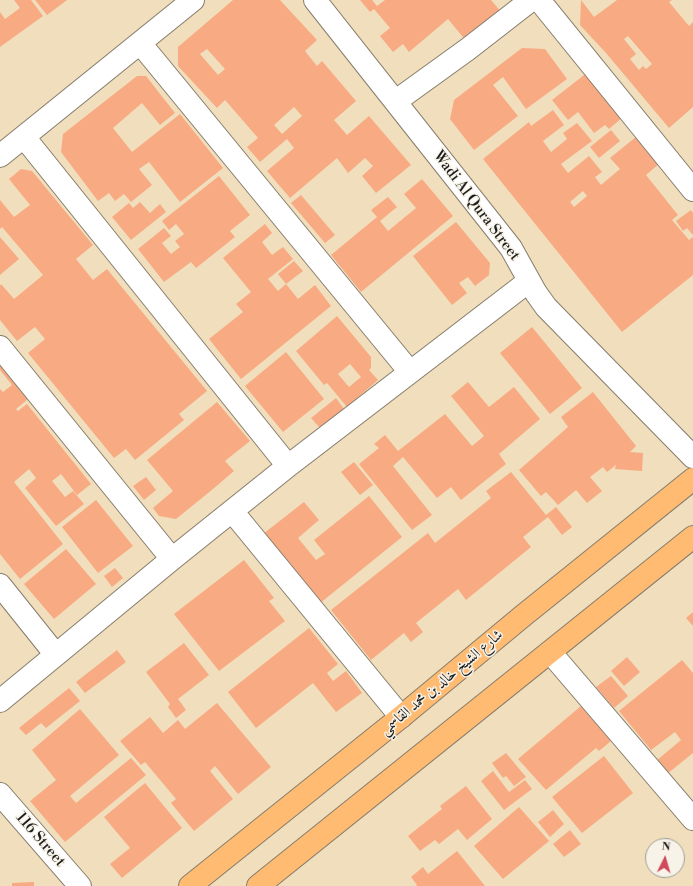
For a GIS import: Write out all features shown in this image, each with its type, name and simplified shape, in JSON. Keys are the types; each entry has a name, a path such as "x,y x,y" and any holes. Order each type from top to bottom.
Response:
{"main road":[{"name":"شارع الشيخ خالد بن محمد القاسمي","path":"190,886 401,717 524,615 693,479"},
{"path":"258,886 693,537"}],"street":[{"path":"0,156 193,0"},
{"name":"Wadi Al Qura Street","path":"315,0 511,248 529,281 546,307 693,457"},
{"path":"396,101 532,0"},
{"path":"539,0 686,166 693,190"},
{"path":"140,43 410,372"},
{"path":"24,137 288,466"},
{"path":"0,701 172,559 288,466 529,281"},
{"path":"0,348 172,559"},
{"path":"232,511 401,717"},
{"path":"0,586 56,655"},
{"path":"550,652 693,819"},
{"name":"116 Street","path":"0,794 80,886"}],"building":[{"path":"14,0 31,0 43,16 0,47 0,12 5,19 20,8"},
{"path":"35,0 67,0 47,15"},
{"path":"233,0 280,0 317,40 305,51 317,66 322,61 356,101 334,120 347,135 369,116 411,165 376,193 362,176 373,166 365,158 348,173 337,158 290,198 267,171 294,148 287,139 260,162 247,147 258,138 225,100 217,108 178,66 178,47","holes":["207,49 225,69 218,75 200,54","294,107 302,116 282,134 274,125"]},
{"path":"360,0 372,0 377,6 385,0 491,0 502,13 467,42 448,19 409,52 403,44 393,52 380,36 390,28 374,9 370,12"},
{"path":"581,0 594,17 617,0 672,0 669,2 689,26 693,22 693,107 669,128 606,53 580,25","holes":["628,36 652,64 646,69 643,66 639,70 630,59 636,54 624,39"]},
{"path":"522,48 545,49 567,79 526,109 503,77 493,85 518,116 474,150 450,119 454,100"},
{"path":"588,72 623,117 609,129 605,125 594,133 578,112 568,120 552,100"},
{"path":"137,76 146,76 175,113 160,125 142,103 113,128 132,152 180,114 223,168 180,202 149,162 139,169 152,185 131,202 124,194 115,201 109,193 98,201 61,152 63,134"},
{"path":"553,110 564,125 543,141 551,152 567,139 563,133 577,123 592,141 561,164 568,173 589,156 602,172 595,177 601,185 620,169 610,158 637,136 659,164 646,175 678,215 672,220 689,240 693,237 693,275 622,332 483,159 529,122 531,126","holes":["583,191 587,196 574,207 570,202"]},
{"path":"611,130 620,141 599,158 590,147"},
{"path":"21,169 32,171 93,245 76,259 93,280 107,269 207,391 179,414 184,420 135,460 126,449 114,458 28,353 45,339 35,327 17,341 0,320 1,284 14,299 43,275 2,227 0,229 0,200 14,217 30,205 9,179"},
{"path":"219,176 250,215 230,231 235,237 196,268 191,262 164,282 138,249 164,228 171,236 162,243 171,254 180,247 175,241 184,234 176,224 169,230 162,221"},
{"path":"422,179 453,216 361,292 331,255 377,217 371,210 388,197 397,207 380,221 388,231 416,208 404,194"},
{"path":"301,195 335,235 325,243 291,203"},
{"path":"140,202 150,213 160,204 166,212 131,240 112,217 129,203 133,208"},
{"path":"691,210 693,213 693,235 687,228 683,231 676,221"},
{"path":"456,222 490,263 489,275 475,286 468,277 459,283 467,293 452,305 413,256"},
{"path":"265,224 272,233 262,242 272,255 283,247 293,259 268,279 278,291 286,284 298,299 315,285 331,306 241,379 209,339 243,312 236,304 251,292 223,258"},
{"path":"0,237 19,259 0,275"},
{"path":"294,261 303,271 286,284 278,274"},
{"path":"337,316 371,357 371,368 369,370 378,380 347,407 327,383 324,385 296,351","holes":["350,364 361,377 349,387 338,374"]},
{"path":"532,327 582,388 550,414 500,353"},
{"path":"0,351 34,394 16,409 18,411 27,404 91,484 77,495 61,474 52,481 65,497 73,491 84,504 56,526 25,488 36,478 29,469 14,482 63,544 20,579 0,554 0,389 3,392 12,385 0,370"},
{"path":"286,352 324,399 283,432 245,386"},
{"path":"468,382 489,407 514,387 540,419 499,454 506,464 461,500 451,487 437,498 403,457 393,466 432,515 412,530 359,464 379,448 374,444 385,435 398,451 445,414 472,446 484,436 451,396"},
{"path":"593,392 636,446 630,452 643,453 642,471 615,469 616,465 607,472 603,467 590,477 602,491 587,503 576,490 558,505 546,492 541,496 519,470 568,427 561,417"},
{"path":"336,398 344,409 320,428 311,418"},
{"path":"217,402 250,441 225,461 234,471 213,489 176,519 159,516 153,508 173,491 147,460"},
{"path":"354,462 373,485 360,495 341,472"},
{"path":"511,472 546,515 556,507 572,527 562,535 548,517 523,537 531,547 466,600 458,589 416,623 423,632 411,642 404,633 371,660 331,610 428,533 435,543 491,498 486,491"},
{"path":"146,477 156,490 144,500 133,486"},
{"path":"369,496 402,537 319,604 263,534 304,502 319,520 298,538 316,560 325,554 314,540"},
{"path":"96,500 133,546 98,573 62,527"},
{"path":"66,549 96,584 54,619 24,584"},
{"path":"244,560 274,598 269,601 285,621 219,671 174,614"},
{"path":"115,568 123,578 112,587 104,576"},
{"path":"693,612 693,626 686,618"},
{"path":"309,628 338,664 327,673 333,681 346,671 362,693 336,712 313,683 256,728 228,692"},
{"path":"184,643 209,675 178,699 186,710 176,718 168,707 170,704 146,672"},
{"path":"117,650 126,662 85,693 76,682"},
{"path":"627,657 640,672 624,686 611,671"},
{"path":"682,660 693,673 693,753 667,774 656,761 681,740 675,732 651,750 619,711"},
{"path":"611,676 628,696 614,708 596,687"},
{"path":"69,688 80,701 46,728 41,723 26,735 19,728"},
{"path":"217,703 271,767 238,794 215,766 210,771 233,799 194,831 171,803 176,799 145,762 141,765 120,741 150,717 163,733 178,720 185,729"},
{"path":"581,706 611,741 599,751 596,748 546,790 518,759"},
{"path":"80,709 119,755 70,796 76,803 131,758 146,775 65,842 30,801 56,780 32,750"},
{"path":"506,753 526,777 514,786 506,776 503,778 492,763"},
{"path":"604,756 633,793 582,833 552,797"},
{"path":"493,771 509,792 525,780 532,789 504,810 481,781"},
{"path":"145,783 182,828 122,878 110,864 130,848 104,817"},
{"path":"466,786 492,819 467,840 458,829 439,844 435,840 420,851 408,836 442,809 440,806"},
{"path":"519,807 549,841 503,879 474,846"},
{"path":"553,810 564,824 550,837 538,822"},
{"path":"570,830 581,844 564,857 553,844"},
{"path":"457,851 485,886 416,886 417,885 411,877 423,867 428,874"},
{"path":"34,882 34,886 12,886 12,883"}]}
